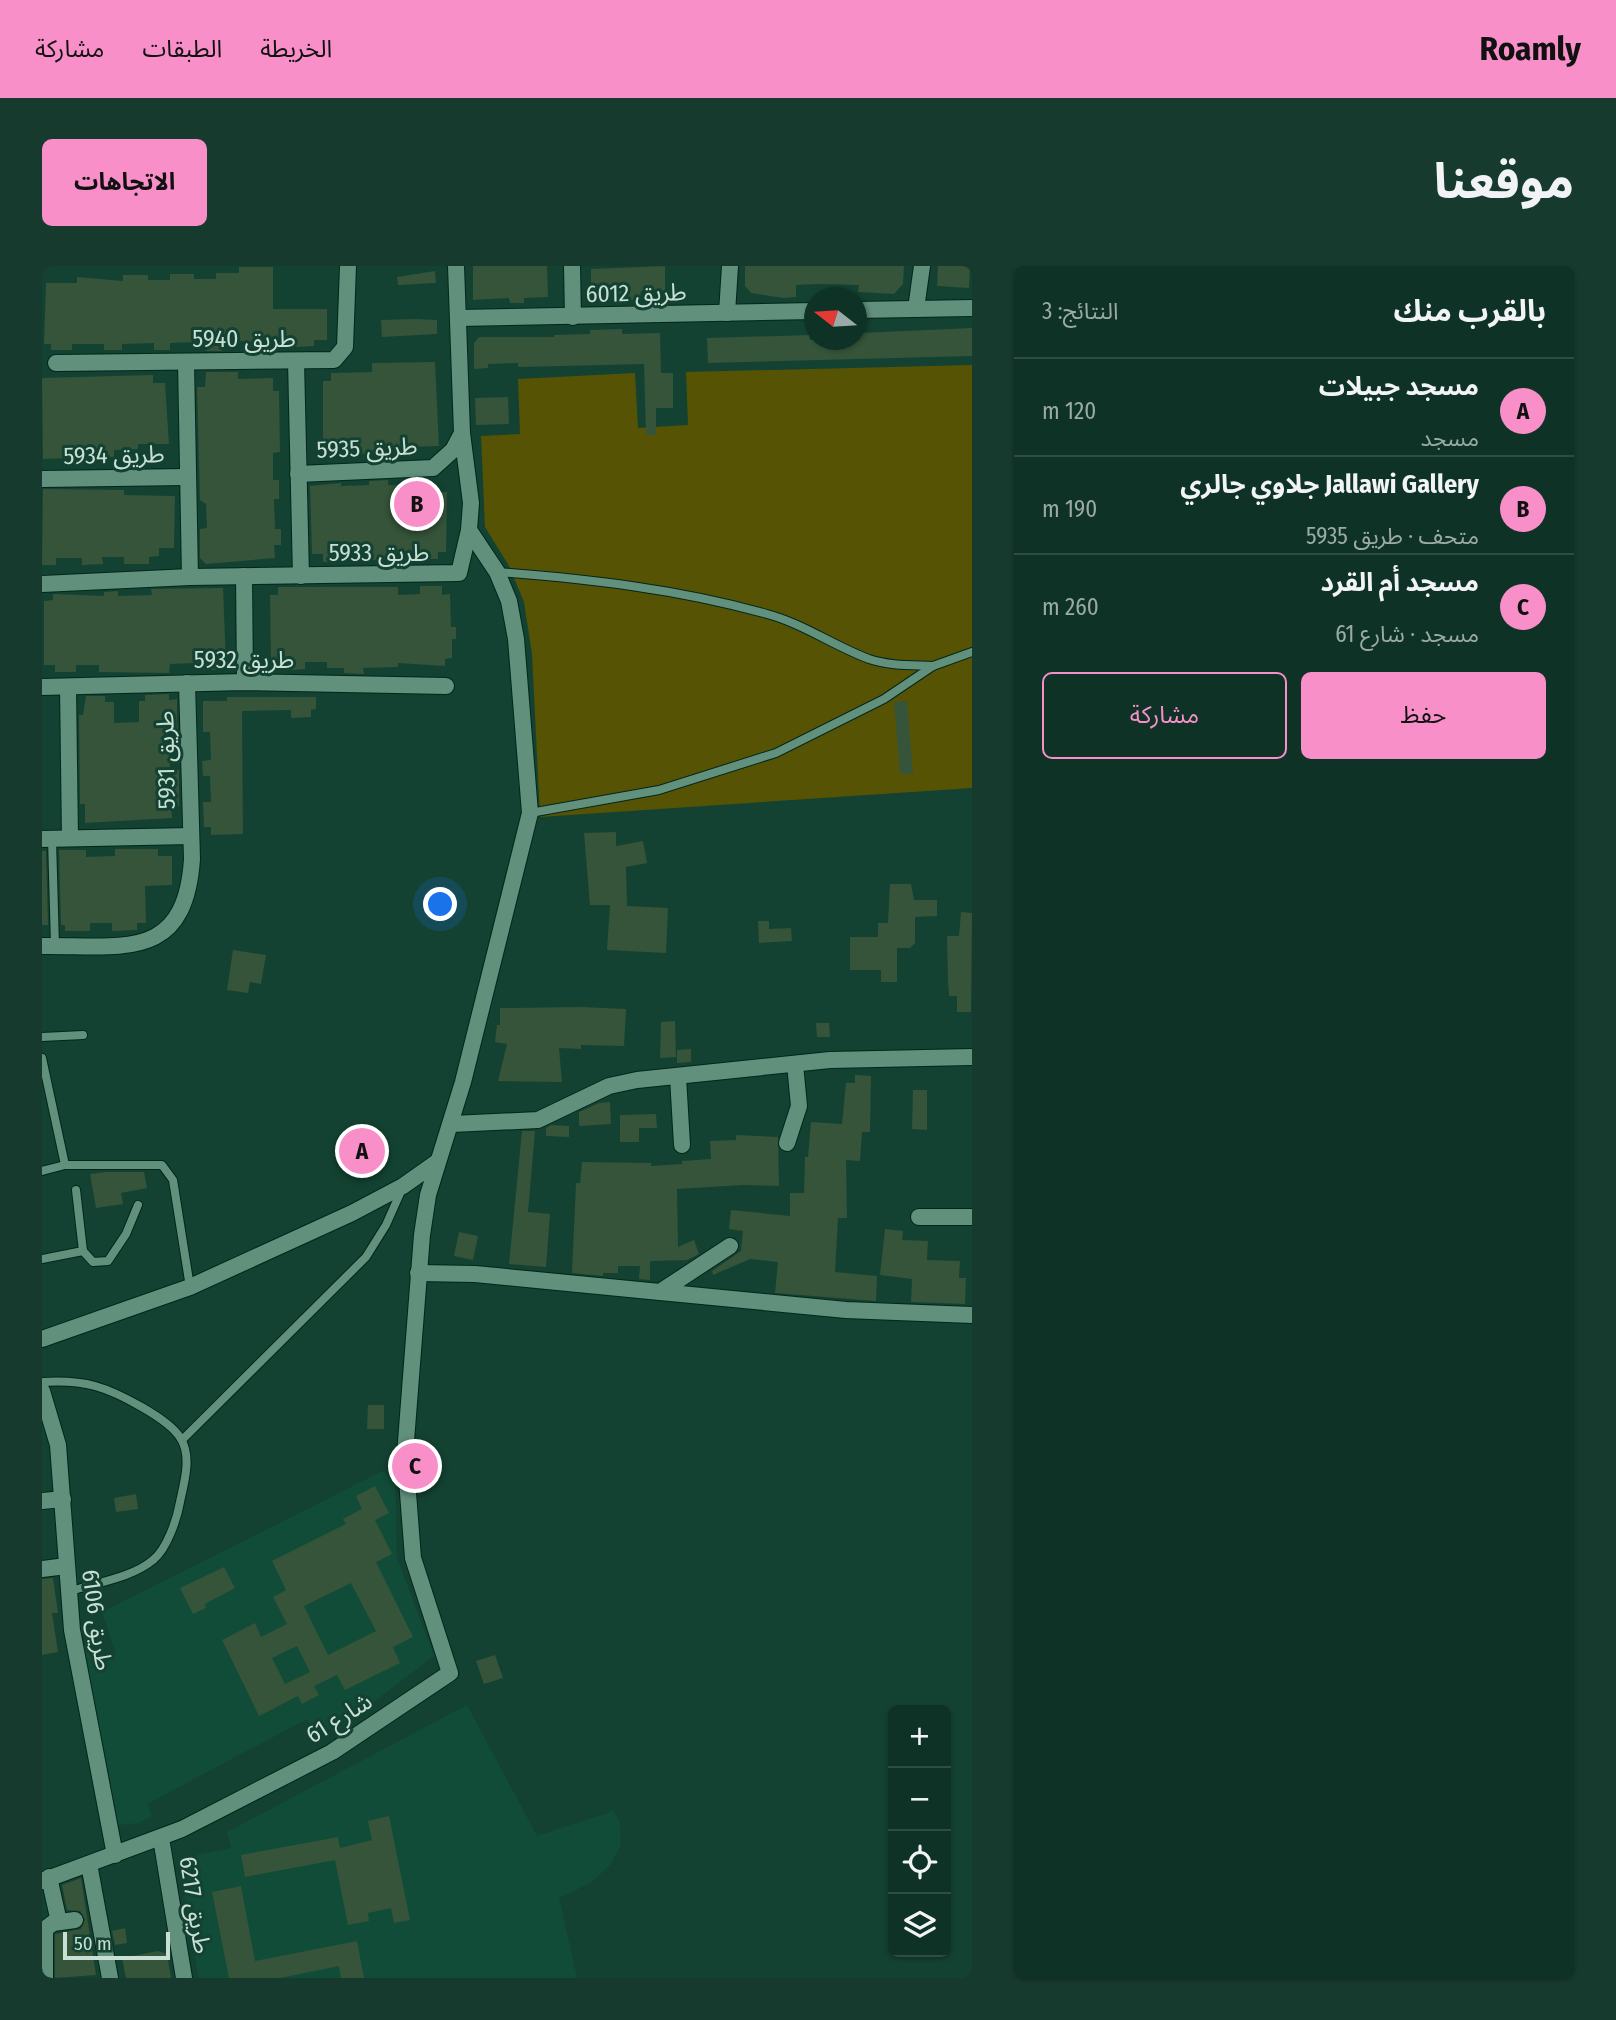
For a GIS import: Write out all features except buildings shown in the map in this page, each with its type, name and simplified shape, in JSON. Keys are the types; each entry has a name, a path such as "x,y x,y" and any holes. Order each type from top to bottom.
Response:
{"street":[{"name":"طريق 5940","path":"56,363 334,360 345,347 348,266"},
{"name":"طريق 5933","path":"42,584 190,577 454,575 463,569 470,530 470,483 462,433 456,266"},
{"path":"572,266 573,317"},
{"path":"727,313 730,266"},
{"path":"916,309 922,266"},
{"path":"867,310 972,308"},
{"name":"طريق 6012","path":"459,318 804,311"},
{"path":"296,361 301,576"},
{"name":"طريق 5934","path":"186,362 186,477 190,577"},
{"name":"طريق 5935","path":"298,474 433,468 453,450 462,433"},
{"name":"طريق 5934","path":"42,479 186,477"},
{"path":"470,530 497,572 509,601 516,639 530,813 452,1124 428,1195 418,1273 475,1274 846,1310 972,1315"},
{"path":"244,576 246,682"},
{"name":"طريق 5932","path":"42,687 246,682 446,686"},
{"name":"طريق 5931","path":"49,946 141,944 172,927 186,897 190,879 187,683"},
{"path":"68,687 71,838"},
{"name":"طريق 5931","path":"47,839 191,836"},
{"path":"452,1124 538,1120 609,1086 678,1077 830,1060 972,1057"},
{"path":"787,1143 799,1106 795,1064"},
{"path":"678,1077 682,1145"},
{"path":"42,1339 190,1287 352,1213 403,1185 437,1162"},
{"path":"919,1217 972,1217"},
{"path":"660,1292 730,1246"},
{"name":"شارع 61","path":"46,1879 161,1838 332,1752 450,1673 413,1558 405,1454 418,1273"},
{"name":"طريق 6106","path":"42,1391 55,1425 64,1499 72,1630 115,1855"},
{"path":"42,1501 64,1499"},
{"path":"42,1569 66,1566"},
{"name":"طريق 6217","path":"161,1838 184,1978"},
{"path":"89,1864 110,1978"},
{"path":"45,1978 43,1934 48,1925 67,1921 46,1879"}],"lane":[{"path":"497,572 578,578 678,591 799,624 872,660 897,665 933,666"},
{"path":"530,813 659,790 776,753 884,699 933,666 972,650"},
{"path":"47,839 49,946"},
{"path":"42,1037 83,1035"},
{"path":"42,1058 65,1165"},
{"path":"42,1171 65,1165 101,1167 150,1163 168,1170 173,1180 190,1287"},
{"path":"182,1440 366,1257 386,1225 403,1185"},
{"path":"76,1190 83,1251 93,1262 108,1261 117,1250 138,1205"},
{"path":"42,1259 83,1251"},
{"path":"42,1382 67,1380 96,1386 125,1399 169,1425 182,1440 187,1468 179,1508 155,1559 143,1567 68,1592"}],"shaded area":[{"path":"972,365 972,788 540,817 532,654 524,602 509,566 485,527 481,436 520,434 518,379 635,373 638,428 688,425 686,372"},
{"path":"383,1471 395,1483 397,1558 434,1656 354,1717 316,1735 307,1719 147,1804 152,1816 139,1823 118,1825 83,1648 116,1654 102,1612"},
{"path":"467,1705 537,1836 613,1811 620,1822 621,1845 610,1865 592,1882 559,1898 577,1978 199,1978 179,1868 184,1858 231,1848 227,1832"}],"place":[{"name":"Jallawi Gallery جلاوي جالري","path":"417,504"},
{"name":"مسجد جبيلات","path":"362,1151"},
{"name":"مسجد أم القرد","path":"415,1466"}]}
